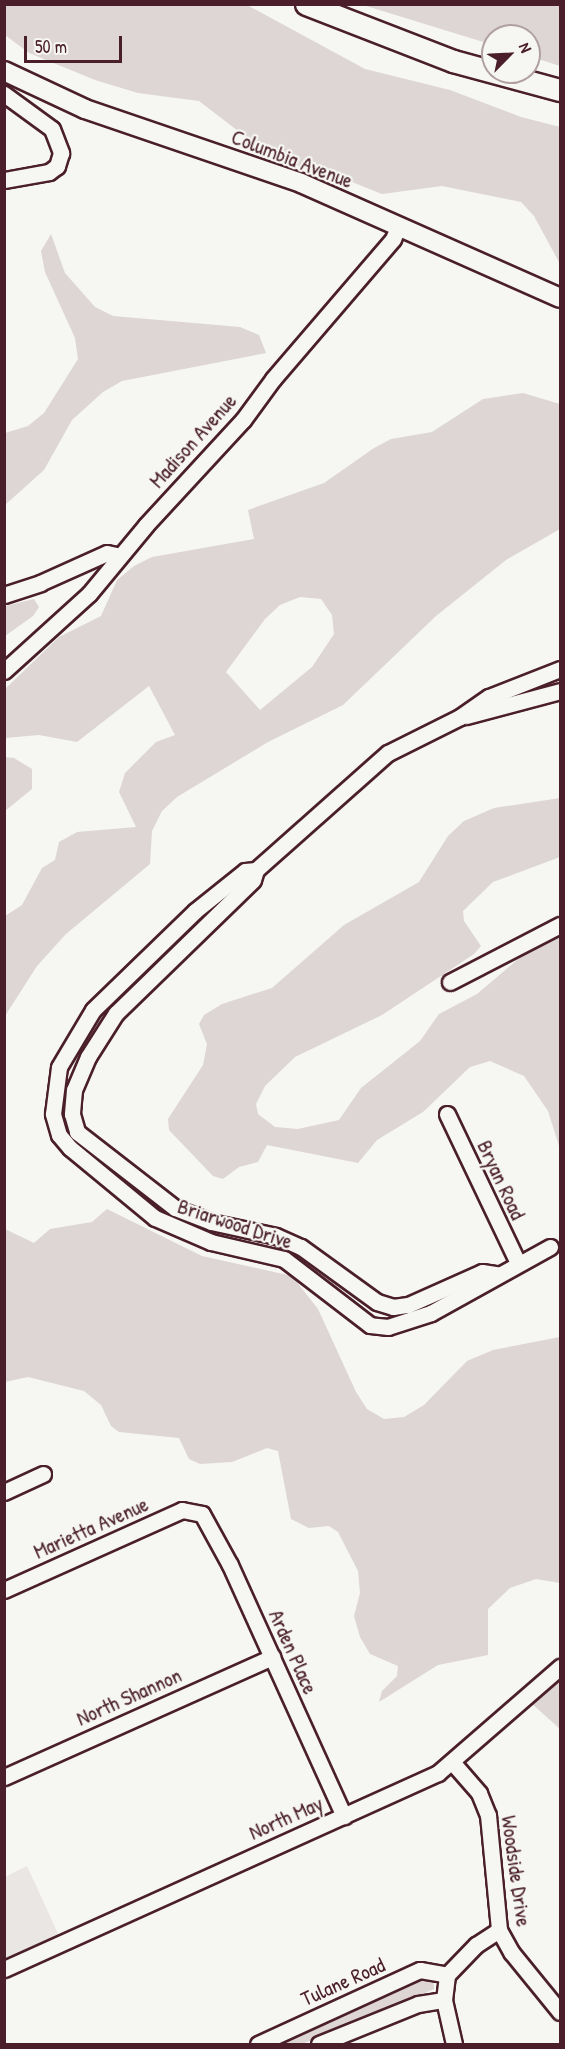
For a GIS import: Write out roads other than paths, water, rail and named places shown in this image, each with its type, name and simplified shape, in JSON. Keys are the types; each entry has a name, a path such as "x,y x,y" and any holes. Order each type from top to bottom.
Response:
{"main road":[{"path":"306,4 453,61 561,90"}],"street":[{"name":"Columbia Avenue","path":"4,71 77,106 301,183 561,298"},
{"path":"4,94 52,129 62,153 57,166 49,172 4,180"},
{"name":"Madison Avenue","path":"4,671 89,594 120,556 243,420 273,379 393,239 399,225"},
{"path":"4,595 40,584 107,553 120,556"},
{"name":"Briarwood Drive","path":"497,1274 482,1272 393,1307 377,1302 301,1247 276,1236 211,1222 175,1208 77,1132 72,1114 74,1090 88,1057 116,1013 253,880 256,870 369,767 405,743 460,717 489,698 561,669"},
{"name":"Briarwood Drive","path":"460,717 492,712 561,691"},
{"name":"Briarwood Drive","path":"256,870 245,871 195,911 93,1010 58,1071 52,1114 59,1135 130,1201 155,1218 211,1242 284,1259 370,1325 388,1327 410,1322 489,1285 497,1274 550,1247"},
{"path":"450,982 561,925"},
{"name":"Bryan Road","path":"447,1114 518,1263"},
{"path":"4,1492 43,1474"},
{"name":"Marietta Avenue","path":"4,1590 182,1510 196,1511"},
{"name":"Arden Place","path":"196,1511 208,1520 344,1816"},
{"name":"North Shannon","path":"4,1776 272,1657"},
{"name":"North May","path":"4,1969 344,1816 453,1763 561,1667"},
{"name":"Woodside Drive","path":"453,1763 479,1793 488,1815 499,1930 512,1953 561,2012"},
{"path":"454,2044 444,2000 447,1975 476,1945 499,1930"},
{"name":"Tulane Road","path":"258,2044 420,1970 447,1975"},
{"path":"319,2044 418,2004 444,2000"}]}
